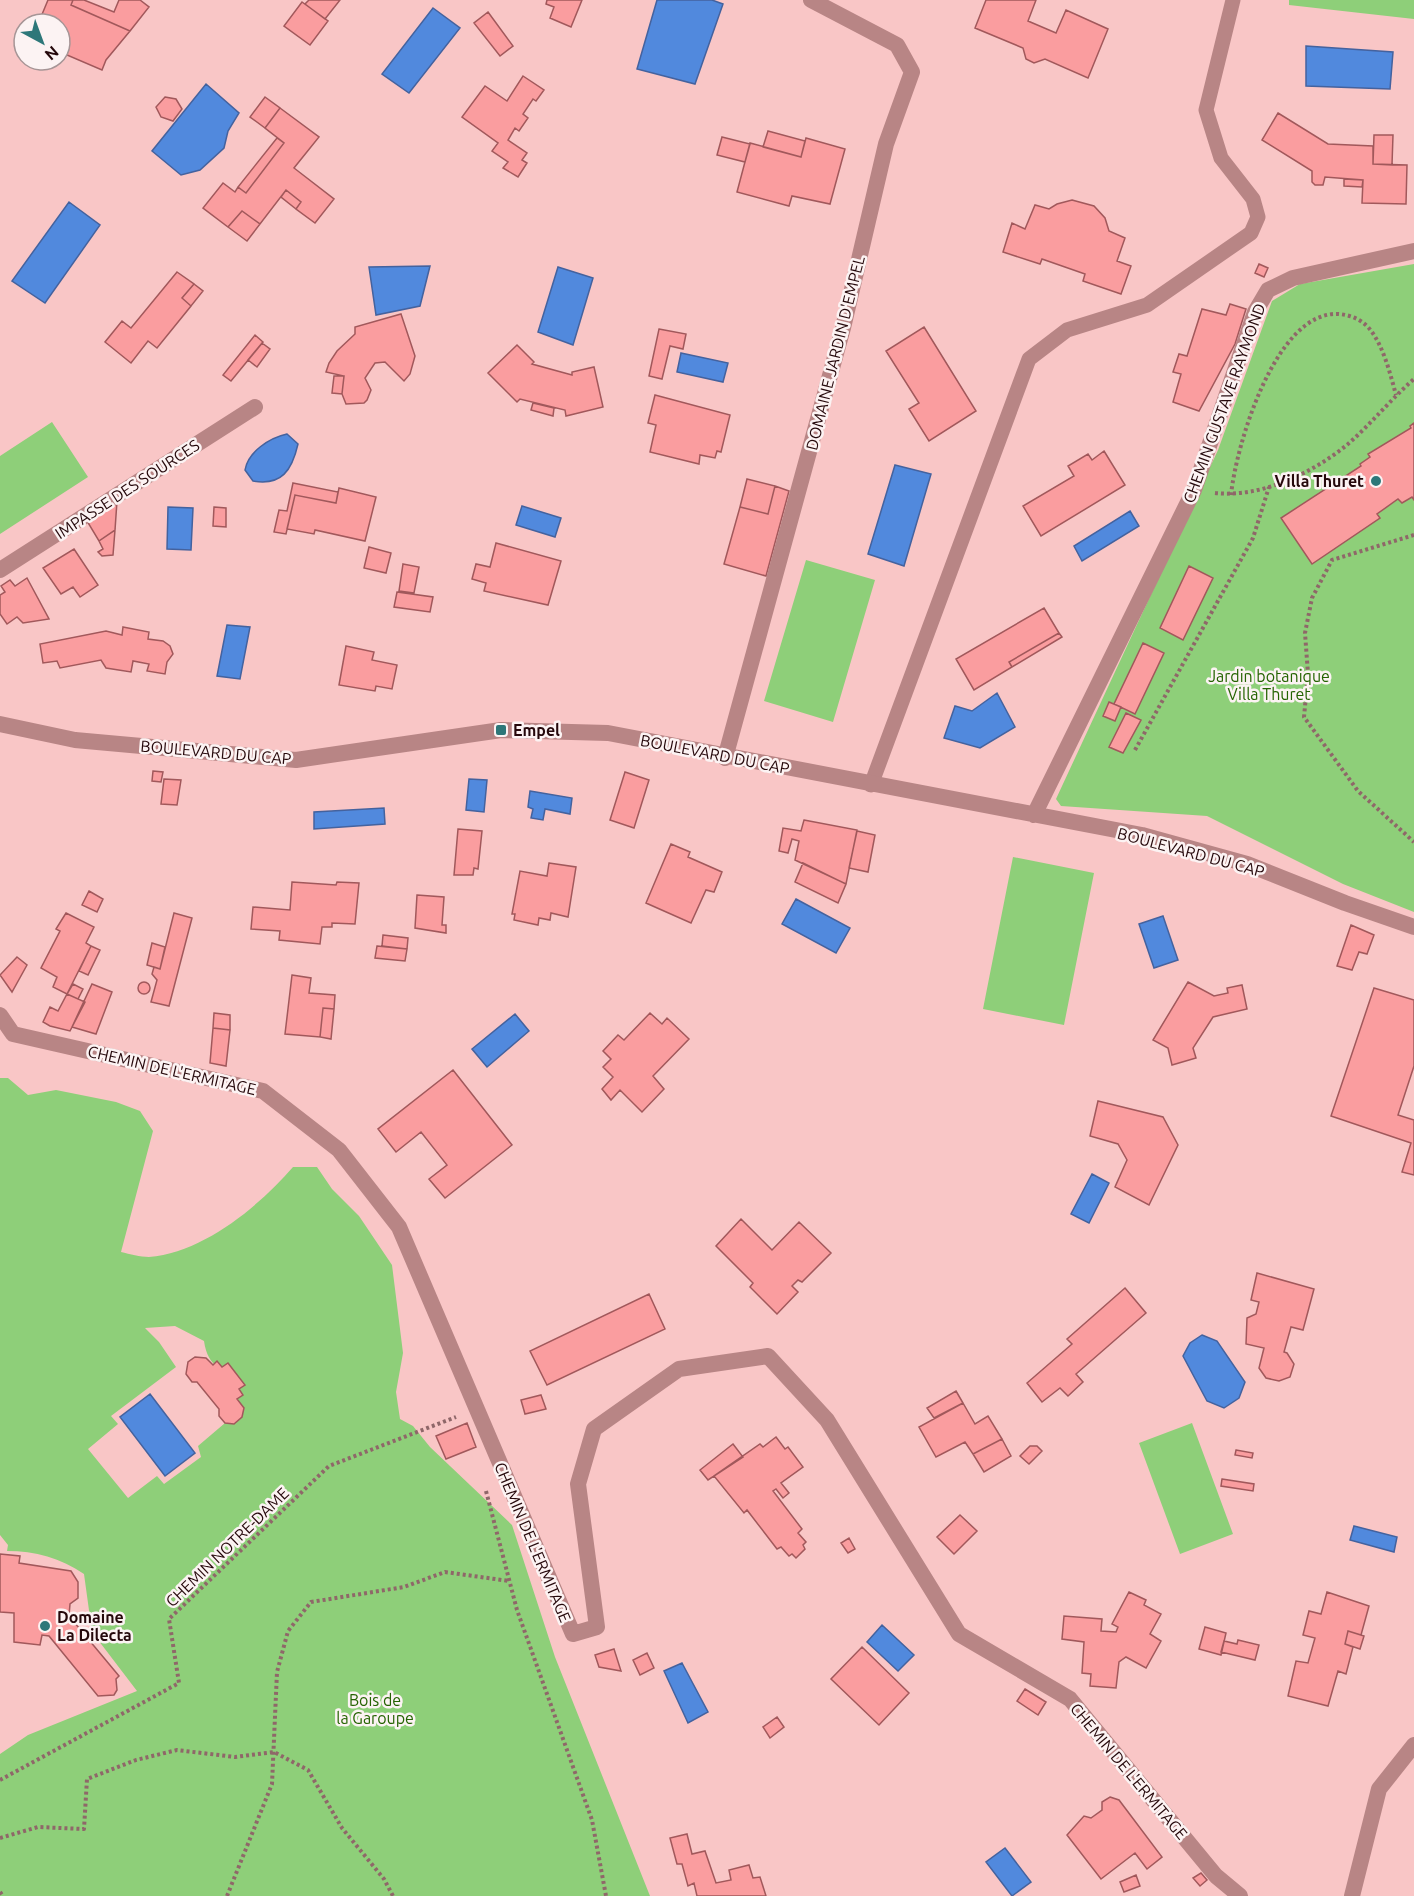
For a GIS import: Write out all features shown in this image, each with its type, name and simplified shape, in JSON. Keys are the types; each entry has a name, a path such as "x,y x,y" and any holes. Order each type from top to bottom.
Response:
{"street":[{"name":"DOMAINE JARDIN D'EMPEL","path":"725,758 843,328 886,144 912,72 897,45 811,0"},
{"name":"CHEMIN GUSTAVE RAYMOND","path":"1034,815 1194,490 1255,312 1268,290 1293,278 1414,251"},
{"name":"IMPASSE DES SOURCES","path":"0,570 255,407"},
{"name":"BOULEVARD DU CAP","path":"0,724 75,740 296,760 501,730 608,733 725,758 1142,836 1247,864 1345,903 1414,927"},
{"name":"CHEMIN DE L'ERMITAGE","path":"0,1015 13,1034 263,1091 339,1150 399,1227 573,1634 597,1627 578,1484 594,1429 679,1369 768,1356 828,1420 959,1634 1070,1699 1216,1876 1240,1896"},
{"path":"1352,1896 1379,1789 1414,1745"}],"lane":[{"path":"871,785 1029,359 1066,330 1147,305 1251,233 1258,217 1253,199 1221,158 1206,110 1233,0"}],"path":[{"path":"1231,495 1234,466 1249,421 1269,376 1281,352 1296,332 1312,321 1329,314 1351,315 1367,327 1381,351 1396,395"},
{"path":"1194,490 1231,495 1269,487 1300,475 1347,444 1414,379"},
{"path":"1135,750 1253,538 1269,487"},
{"path":"1414,535 1332,560 1312,598 1305,633 1308,674 1304,717 1358,791 1414,842"},
{"name":"CHEMIN NOTRE-DAME","path":"0,1780 179,1683 169,1619 329,1466 477,1409"},
{"path":"485,1488 517,1610 592,1820 606,1896"},
{"path":"227,1896 272,1784 277,1672 288,1631 311,1602 404,1587 445,1572 509,1581"},
{"path":"0,1838 39,1827 84,1829 87,1779 136,1760 177,1750 235,1757 274,1752 308,1770 342,1828 384,1879 393,1896"},
{"path":"0,1892 3,1896"}],"green space":[{"path":"1289,0 1414,0 1414,19 1289,5"},
{"name":"Jardin botanique Villa Thuret","path":"1414,264 1414,912 1343,884 1207,816 1061,806 1056,799 1218,450 1272,301 1300,284"},
{"path":"52,422 88,477 0,534 0,456"},
{"path":"806,560 875,580 833,722 764,701"},
{"path":"1013,857 1094,873 1064,1025 983,1009"},
{"name":"Bois de la Garoupe","path":"0,1078 8,1078 28,1095 56,1090 116,1102 140,1111 153,1131 121,1252 149,1257 190,1246 210,1237 247,1212 293,1167 317,1167 332,1189 359,1216 392,1265 403,1353 396,1392 400,1419 413,1426 430,1447 512,1525 555,1657 650,1896 0,1896 0,1754 28,1735 137,1691 92,1632 84,1574 47,1556 7,1551 8,1545 0,1535","holes":["175,1326 204,1341 213,1363 244,1385 239,1389 243,1395 237,1399 244,1408 242,1417 234,1424 225,1423 198,1446 201,1457 164,1484 157,1476 128,1498 88,1449 118,1424 111,1416 176,1367 159,1342 145,1328"]},
{"path":"1192,1423 1233,1534 1180,1554 1139,1443"}],"water":[{"path":"657,0 712,0 723,4 695,84 637,69"},
{"path":"433,8 460,28 409,93 382,74"},
{"path":"1306,46 1393,52 1390,89 1306,86"},
{"path":"206,84 239,113 228,131 224,148 200,170 181,175 152,151"},
{"path":"69,202 100,225 45,303 12,281"},
{"path":"430,266 420,306 376,315 369,267"},
{"path":"558,267 593,278 573,345 538,332"},
{"path":"681,353 728,363 723,382 677,372"},
{"path":"287,434 298,444 289,468 284,474 271,481 253,481 245,470 250,457 267,442"},
{"path":"895,465 931,474 904,566 868,554"},
{"path":"522,506 561,518 555,537 516,525"},
{"path":"168,507 193,508 191,550 167,549"},
{"path":"1130,511 1139,526 1082,561 1074,546"},
{"path":"227,625 250,627 240,679 217,676"},
{"path":"997,693 1015,727 980,748 944,738 955,706 972,711"},
{"path":"469,779 487,780 484,812 466,810"},
{"path":"530,791 572,798 570,814 545,809 543,820 531,818 533,809 528,807"},
{"path":"384,808 385,824 314,829 314,812"},
{"path":"796,899 850,928 836,953 782,924"},
{"path":"1163,916 1178,960 1154,968 1139,924"},
{"path":"515,1014 529,1031 487,1067 472,1049"},
{"path":"1092,1174 1109,1183 1089,1223 1071,1214"},
{"path":"1202,1335 1217,1341 1245,1382 1239,1398 1224,1408 1207,1401 1183,1356 1190,1343"},
{"path":"150,1394 195,1453 165,1476 120,1417"},
{"path":"1354,1526 1397,1537 1394,1552 1350,1540"},
{"path":"882,1625 914,1655 898,1671 867,1642"},
{"path":"682,1663 708,1712 688,1723 664,1671"},
{"path":"1005,1848 1031,1882 1012,1896 986,1862"}],"building":[{"path":"48,0 73,0 71,5 130,31 106,60 102,70 72,57 72,12 43,12"},
{"path":"73,0 84,0 114,12 119,0 140,0 149,7 130,31 71,5"},
{"path":"309,0 340,0 325,19 305,4"},
{"path":"547,0 582,0 571,27 550,18 554,7 546,4"},
{"path":"986,0 1036,0 1028,21 1056,33 1066,10 1108,29 1088,78 1045,59 1034,63 1026,59 1023,48 975,28"},
{"path":"302,2 328,21 310,45 284,26"},
{"path":"488,12 513,46 500,56 474,23"},
{"path":"523,76 544,90 536,101 533,99 523,114 528,118 519,131 515,128 508,140 527,153 522,160 527,163 518,177 503,168 508,162 492,151 498,143 462,117 485,86 507,101"},
{"path":"165,97 176,99 182,109 173,121 161,117 156,107"},
{"path":"265,97 280,108 265,128 250,117"},
{"path":"280,108 319,137 294,168 334,199 315,223 296,209 301,202 286,190 260,224 242,211 228,227 203,208 223,183 235,192 238,187 246,193 284,143 265,128"},
{"path":"1278,113 1328,144 1373,146 1373,164 1407,165 1406,204 1362,203 1363,180 1325,177 1323,185 1315,185 1312,182 1312,171 1262,140"},
{"path":"768,131 805,141 801,157 763,147"},
{"path":"1374,135 1393,135 1392,165 1373,164"},
{"path":"722,137 750,144 745,162 717,155"},
{"path":"277,138 284,143 246,193 238,187"},
{"path":"806,138 845,149 830,204 792,196 789,206 737,192 750,143 801,157"},
{"path":"1344,179 1363,180 1362,187 1344,186"},
{"path":"286,190 301,202 296,209 281,197"},
{"path":"1072,200 1094,206 1105,218 1109,231 1125,238 1117,261 1131,266 1121,294 1083,281 1085,274 1042,259 1040,264 1003,252 1012,223 1025,229 1035,205 1049,209"},
{"path":"242,211 260,224 247,241 228,227"},
{"path":"1259,264 1268,268 1264,277 1255,273"},
{"path":"177,272 194,284 182,298 191,306 157,348 148,341 131,363 105,342 122,321 131,328"},
{"path":"194,284 203,291 191,306 182,298"},
{"path":"1230,304 1246,309 1235,344 1199,411 1173,402 1181,374 1173,372 1179,354 1187,356 1202,309 1226,315"},
{"path":"401,314 415,356 410,374 404,381 385,362 375,363 365,378 371,390 367,400 364,403 346,404 342,394 344,376 326,372 329,363 337,351 355,334 355,327"},
{"path":"924,327 976,411 929,441 909,409 919,403 886,351"},
{"path":"659,329 686,334 683,349 670,346 662,379 649,376"},
{"path":"255,335 263,342 231,381 223,375"},
{"path":"262,343 270,349 257,367 248,360"},
{"path":"517,345 534,362 532,364 572,375 572,372 594,367 603,407 566,416 565,410 520,399 517,402 488,373"},
{"path":"334,376 344,376 342,394 332,393"},
{"path":"655,395 730,415 721,452 717,451 715,458 700,455 699,464 650,452 656,425 648,423"},
{"path":"533,403 554,408 553,416 531,410"},
{"name":"Villa Thuret","path":"1414,423 1414,500 1412,497 1402,503 1398,499 1377,514 1380,518 1312,564 1281,518 1361,466 1360,464 1370,457 1368,454 1411,428 1410,426"},
{"path":"1104,451 1125,485 1041,536 1023,506 1074,476 1068,466 1088,454 1092,460"},
{"path":"747,479 775,486 768,514 740,507"},
{"path":"293,483 338,492 336,503 295,495 286,534 274,532 279,510 287,511"},
{"path":"775,486 789,491 766,576 724,564 740,507 768,514"},
{"path":"339,488 376,497 365,541 315,530 314,534 287,529 295,495 336,503"},
{"path":"117,501 115,530 99,541 87,521"},
{"path":"214,507 226,508 226,527 213,526"},
{"path":"115,530 113,555 102,556 98,552 103,549 99,541"},
{"path":"496,543 561,561 548,605 484,591 486,583 472,579 476,564 490,567"},
{"path":"369,547 391,553 386,573 364,568"},
{"path":"74,549 98,585 80,597 73,587 61,594 43,568"},
{"path":"403,564 419,567 414,593 399,591"},
{"path":"1189,566 1213,578 1183,640 1160,628"},
{"path":"27,578 49,619 23,623 17,617 7,624 0,614 0,595 5,592 1,586 10,580 15,586"},
{"path":"397,592 433,597 430,612 394,607"},
{"path":"1044,608 1059,633 1009,662 1012,667 974,690 956,659"},
{"path":"123,627 149,632 148,639 163,641 170,646 173,654 167,662 165,674 147,671 149,664 133,661 131,672 106,668 101,660 60,668 57,661 43,663 40,644 106,631 122,635"},
{"path":"1059,633 1062,637 1012,667 1009,662"},
{"path":"1143,643 1164,653 1135,714 1114,704"},
{"path":"346,646 374,652 372,660 397,665 392,689 376,686 375,691 339,685"},
{"path":"1109,702 1121,707 1115,721 1103,716"},
{"path":"1126,713 1141,720 1123,753 1109,747"},
{"path":"153,771 163,772 161,782 152,781"},
{"path":"625,772 649,780 634,828 610,820"},
{"path":"164,779 181,780 177,805 161,804"},
{"path":"804,820 857,830 846,884 795,860 799,841 792,839 788,853 779,851 783,828 801,831"},
{"path":"458,829 482,831 478,869 474,868 473,875 454,875"},
{"path":"857,831 875,835 868,872 849,868"},
{"path":"671,844 690,852 688,857 722,872 714,892 706,890 691,923 646,903"},
{"path":"549,863 576,867 568,917 551,913 550,920 539,918 538,925 514,920 515,914 512,914 520,871 547,876"},
{"path":"803,863 846,884 838,903 795,882"},
{"path":"292,882 336,885 337,882 359,883 355,924 332,923 332,927 322,927 320,944 279,940 280,931 251,929 253,907 290,910"},
{"path":"89,891 103,899 97,912 82,905"},
{"path":"417,895 444,897 442,925 446,925 446,933 415,928"},
{"path":"66,913 94,927 86,943 91,946 67,994 53,987 57,977 41,968 60,931 56,929"},
{"path":"174,913 192,918 169,1006 151,1002 157,980 152,974 154,967 160,969"},
{"path":"1351,925 1374,935 1367,954 1359,952 1352,970 1337,966"},
{"path":"383,935 408,938 407,949 382,946"},
{"path":"152,943 165,947 160,969 147,965"},
{"path":"91,946 100,950 88,975 79,971"},
{"path":"377,946 407,949 405,961 375,958"},
{"path":"17,957 27,965 12,992 0,975"},
{"path":"292,975 311,978 309,993 335,995 334,1009 323,1008 320,1037 285,1034"},
{"path":"146,982 150,988 146,994 142,994 138,986"},
{"path":"1188,982 1214,996 1228,993 1227,988 1242,985 1247,1009 1213,1017 1193,1048 1196,1058 1172,1065 1168,1048 1153,1040"},
{"path":"73,984 83,989 78,999 67,994"},
{"path":"92,984 112,992 96,1034 72,1027"},
{"path":"1374,988 1414,1000 1414,1066 1398,1115 1414,1120 1414,1175 1402,1172 1411,1143 1331,1116"},
{"path":"67,994 85,1002 70,1031 43,1022 50,1007 58,1011"},
{"path":"323,1008 334,1009 331,1039 320,1037"},
{"path":"214,1013 230,1015 230,1030 213,1028"},
{"path":"650,1013 662,1024 667,1018 689,1039 653,1076 664,1089 642,1112 620,1090 611,1100 602,1089 613,1077 603,1067 611,1059 603,1051 618,1035 624,1040"},
{"path":"213,1028 230,1030 226,1066 210,1063"},
{"path":"453,1070 512,1145 445,1198 429,1179 447,1165 421,1132 396,1152 378,1129"},
{"path":"1098,1101 1163,1117 1178,1145 1149,1205 1115,1187 1127,1160 1118,1144 1090,1136"},
{"path":"741,1219 772,1250 799,1222 831,1253 802,1282 798,1280 792,1286 798,1292 777,1314 750,1287 753,1283 716,1246"},
{"path":"1257,1273 1314,1289 1303,1330 1291,1327 1284,1352 1294,1364 1290,1377 1279,1381 1266,1378 1259,1368 1264,1348 1246,1344 1247,1318 1256,1314 1259,1302 1251,1300"},
{"path":"1125,1288 1146,1313 1076,1374 1083,1382 1068,1396 1060,1388 1042,1402 1027,1383 1072,1344 1067,1339"},
{"path":"649,1294 665,1329 547,1385 530,1351"},
{"path":"195,1357 206,1358 213,1365 217,1361 222,1367 228,1363 245,1385 239,1389 243,1395 237,1399 244,1408 242,1417 234,1424 225,1423 219,1416 219,1409 197,1382 192,1382 186,1374 188,1362"},
{"path":"956,1391 963,1403 934,1418 927,1408"},
{"path":"541,1395 546,1409 525,1414 521,1400"},
{"path":"963,1403 975,1424 988,1416 1002,1439 973,1454 965,1442 936,1457 919,1427"},
{"path":"467,1423 476,1447 446,1459 436,1436"},
{"path":"776,1437 785,1449 788,1447 803,1467 781,1483 789,1493 783,1498 776,1489 773,1491 802,1529 798,1533 806,1542 803,1545 805,1549 796,1558 792,1554 789,1556 781,1547 777,1549 747,1510 744,1513 714,1476 760,1444 763,1447"},
{"path":"1002,1439 1011,1456 984,1472 973,1454"},
{"path":"733,1444 743,1457 708,1480 700,1470"},
{"path":"1030,1446 1037,1446 1042,1451 1029,1464 1020,1456"},
{"path":"1236,1450 1253,1453 1252,1458 1235,1455"},
{"path":"1222,1479 1254,1484 1253,1491 1221,1486"},
{"path":"960,1515 977,1531 954,1554 937,1537"},
{"path":"849,1538 855,1549 848,1553 841,1543"},
{"name":"Domaine La Dilecta","path":"0,1554 20,1556 19,1563 71,1571 78,1582 78,1598 70,1604 69,1616 119,1676 116,1679 117,1690 114,1695 98,1696 49,1636 42,1635 40,1645 14,1642 14,1613 0,1612"},
{"path":"1129,1592 1146,1600 1144,1605 1161,1614 1150,1634 1161,1641 1146,1668 1126,1657 1119,1662 1116,1688 1090,1686 1091,1674 1082,1673 1084,1642 1062,1639 1064,1616 1102,1619 1101,1631 1116,1632 1118,1627 1112,1624"},
{"path":"1327,1592 1369,1606 1361,1635 1348,1631 1345,1644 1353,1647 1346,1674 1338,1671 1328,1706 1288,1696 1296,1661 1308,1663 1315,1638 1303,1635 1309,1611 1321,1614"},
{"path":"1205,1627 1226,1633 1221,1655 1199,1649"},
{"path":"1348,1631 1364,1636 1360,1649 1345,1644"},
{"path":"1238,1640 1259,1645 1255,1660 1221,1652 1224,1641 1237,1644"},
{"path":"862,1647 909,1693 879,1725 831,1679"},
{"path":"614,1649 621,1671 599,1667 595,1655"},
{"path":"647,1653 654,1668 640,1675 633,1660"},
{"path":"1025,1689 1046,1702 1038,1715 1017,1701"},
{"path":"777,1717 784,1727 770,1738 763,1727"},
{"path":"1110,1797 1119,1800 1162,1857 1147,1869 1135,1853 1101,1879 1067,1835 1084,1816 1091,1818 1102,1810 1102,1802"},
{"path":"687,1834 692,1854 705,1851 716,1883 731,1880 729,1870 749,1865 753,1878 760,1877 766,1896 697,1896 694,1883 688,1886 682,1864 677,1864 670,1838"},
{"path":"1201,1873 1207,1880 1200,1886 1193,1878"},
{"path":"1136,1875 1140,1886 1124,1892 1120,1882"}],"place":[{"name":"Villa Thuret","path":"1376,481"},
{"name":"Empel","path":"501,730"},
{"name":"Domaine La Dilecta","path":"45,1626"}]}
